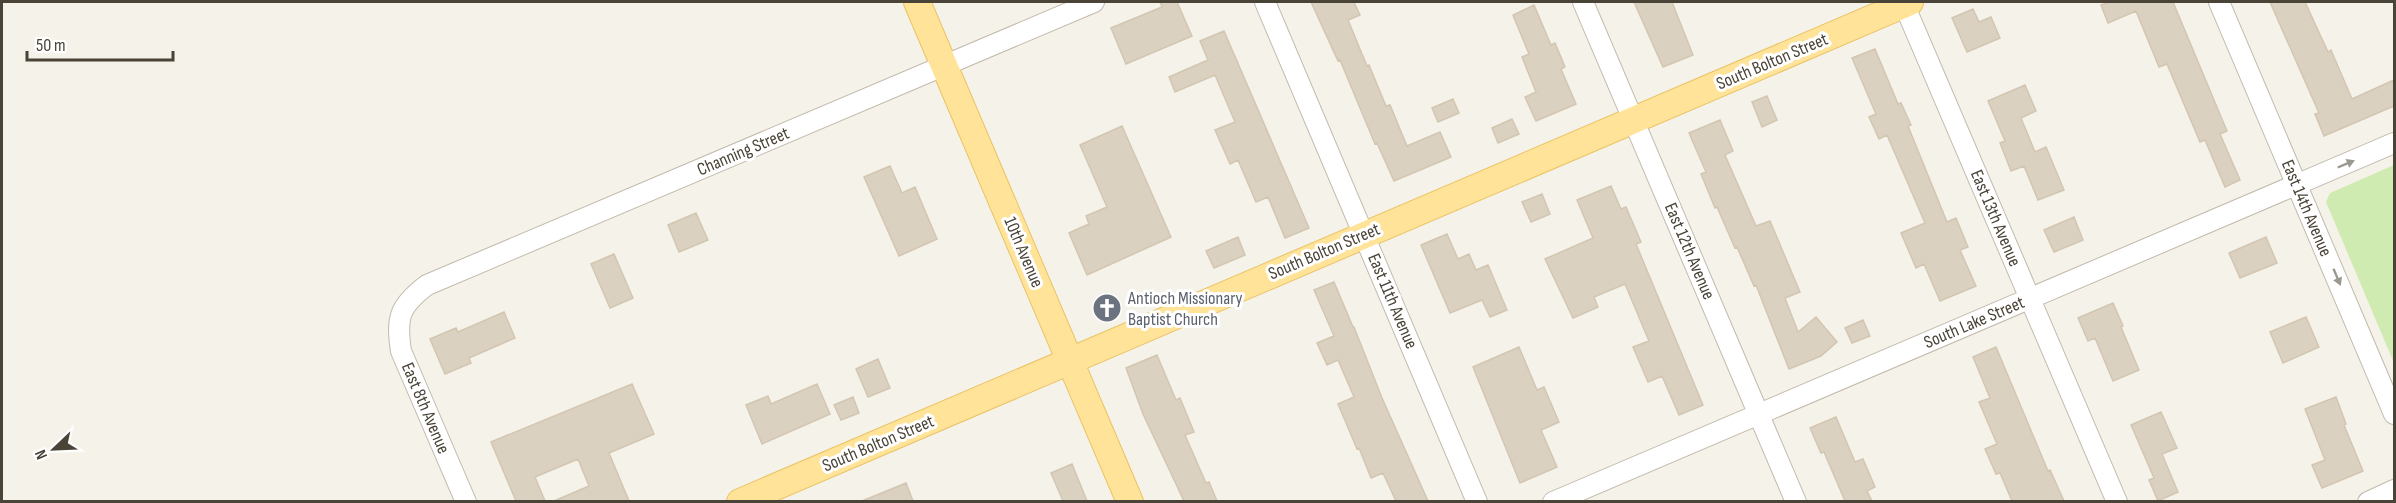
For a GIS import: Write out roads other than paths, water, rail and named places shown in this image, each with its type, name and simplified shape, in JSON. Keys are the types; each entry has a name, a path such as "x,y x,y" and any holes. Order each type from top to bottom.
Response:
{"main road":[{"name":"10th Avenue","path":"917,2 1130,501"},
{"name":"South Bolton Street","path":"740,501 1906,2"}],"street":[{"name":"Channing Street","path":"401,311 412,296 427,285 1094,2"},
{"name":"East 11th Avenue","path":"1265,2 1478,501"},
{"name":"East 12th Avenue","path":"1583,2 1796,501"},
{"name":"East 13th Avenue","path":"1906,2 2117,501"},
{"name":"East 14th Avenue","path":"2219,2 2394,414"},
{"name":"South Lake Street","path":"1553,501 2394,143"},
{"name":"East 8th Avenue","path":"401,311 398,330 401,351 466,501"},
{"path":"2368,501 2394,490"}],"place":[{"name":"Antioch Missionary Baptist Church","path":"1107,308"}]}
